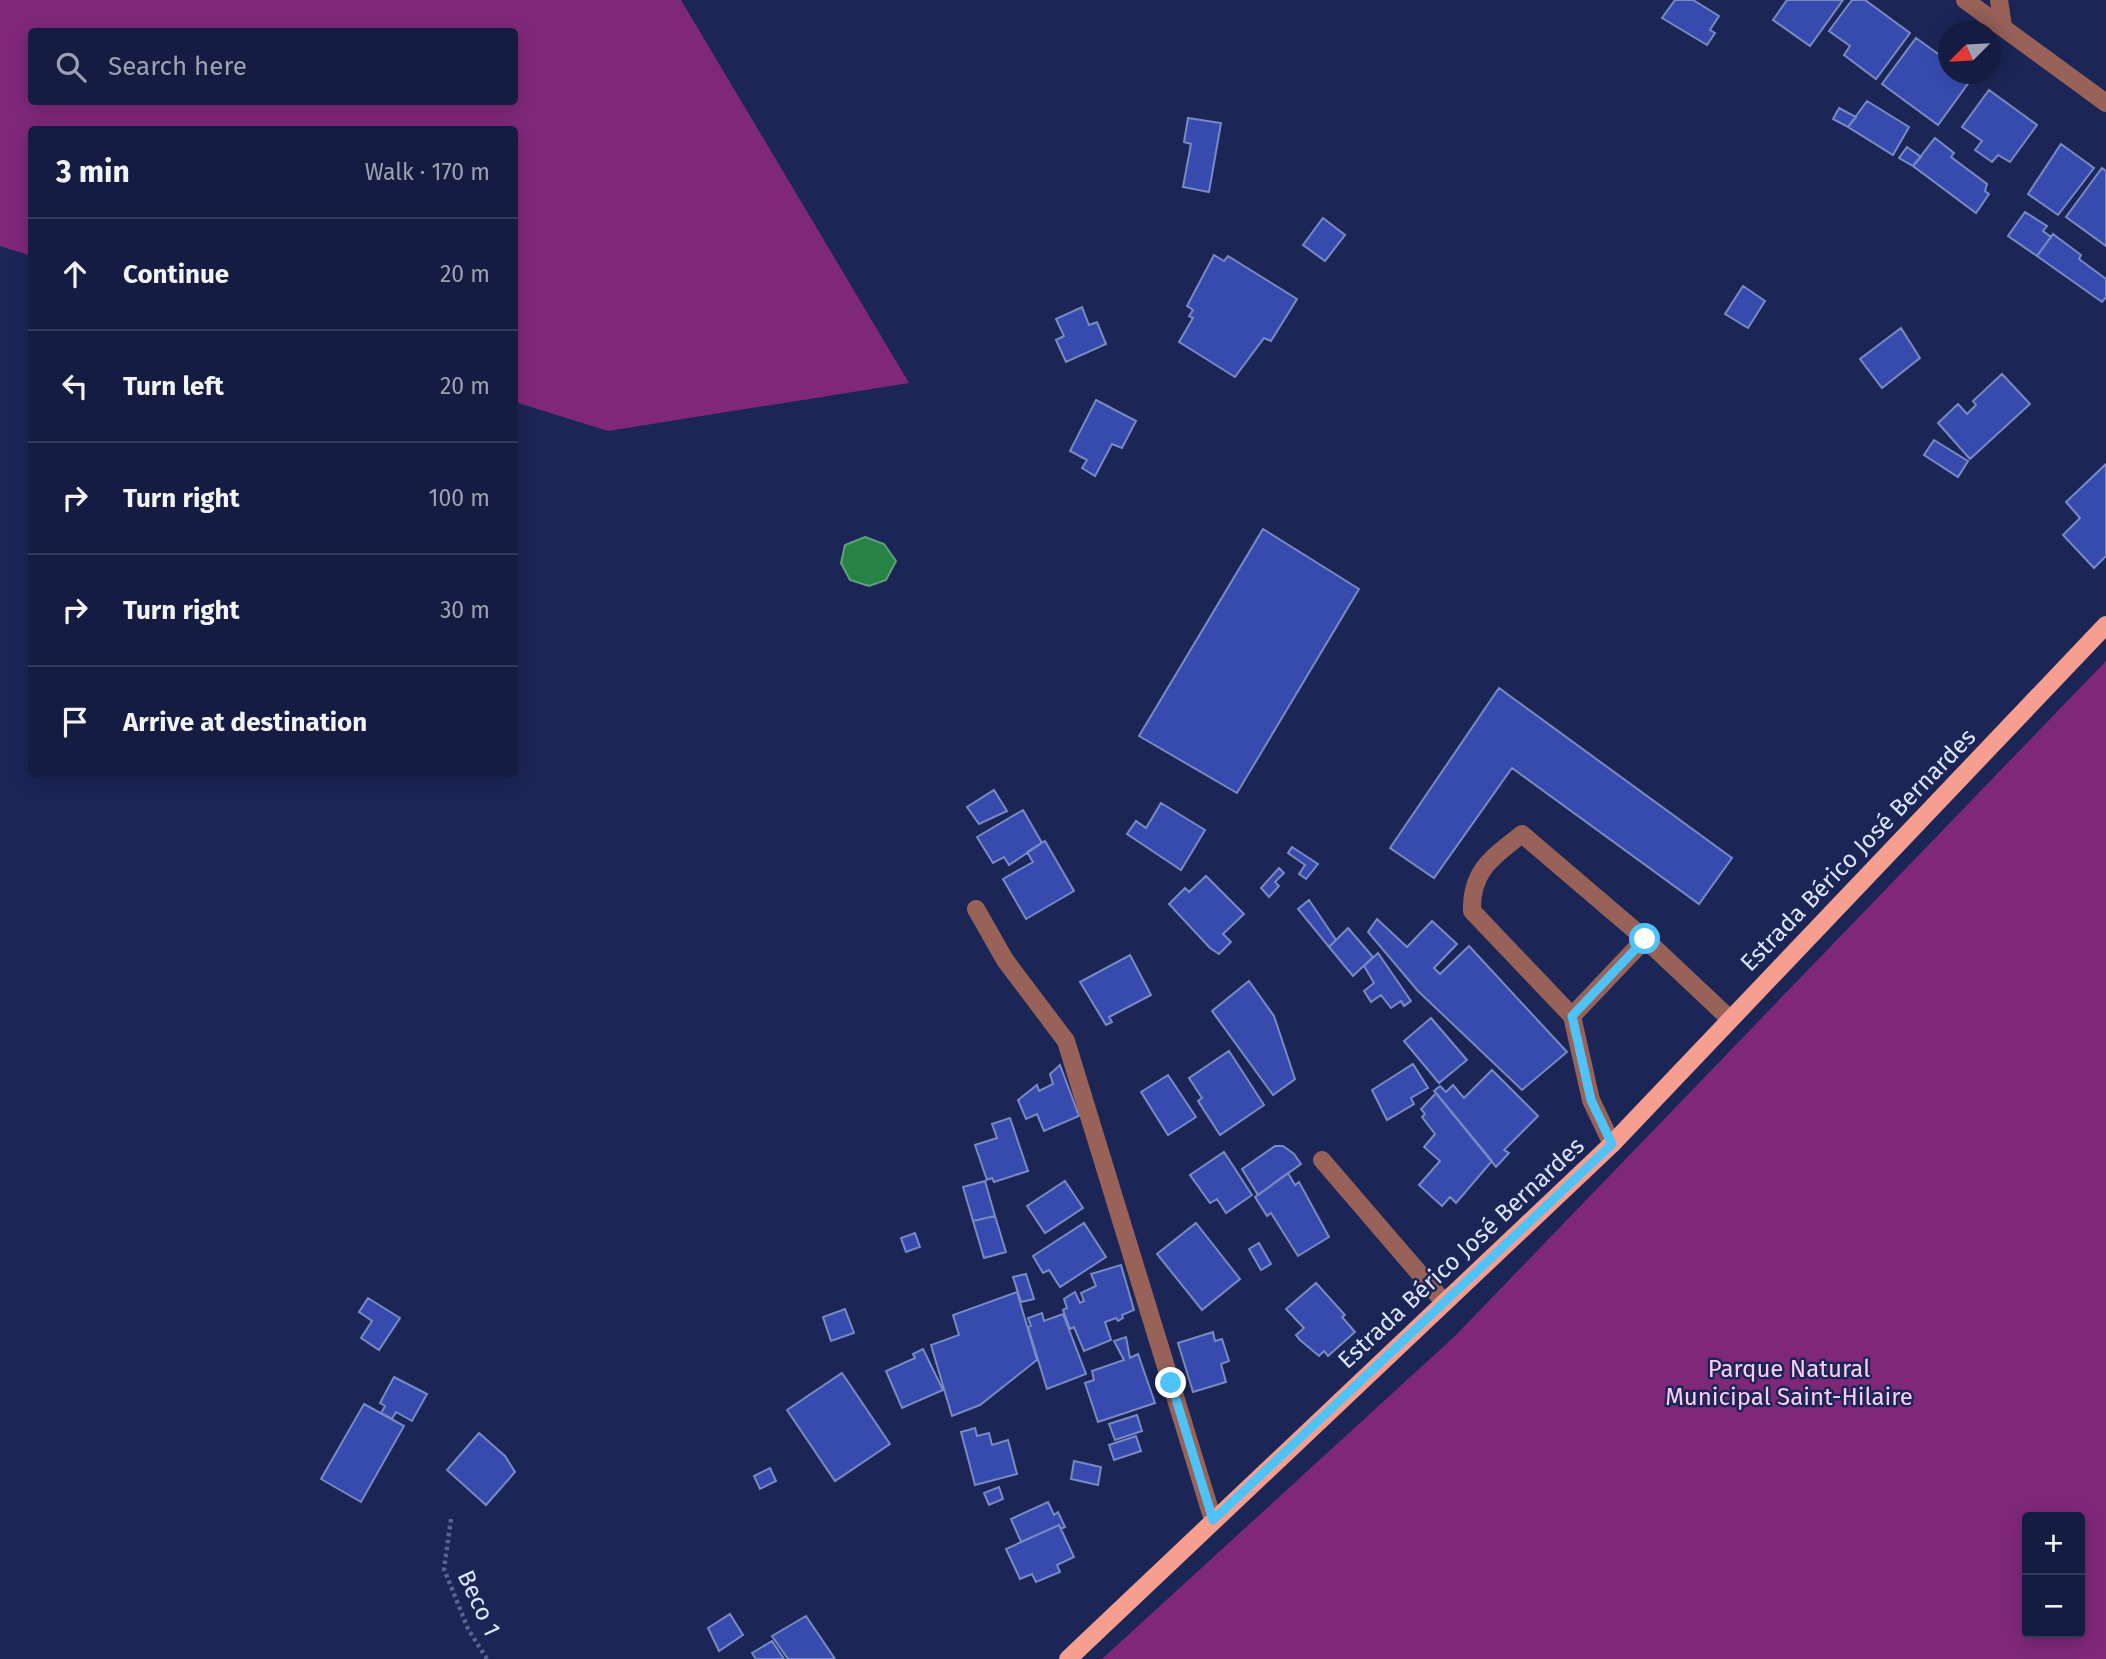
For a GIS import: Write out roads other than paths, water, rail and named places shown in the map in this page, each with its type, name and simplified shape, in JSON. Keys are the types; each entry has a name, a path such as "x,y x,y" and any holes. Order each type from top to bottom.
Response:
{"main road":[{"name":"Estrada Bérico José Bernardes","path":"1068,1659 1612,1144 2106,625"}],"street":[{"path":"1965,0 2106,103"},
{"path":"1999,0 2003,27"},
{"path":"1612,1144 1591,1100 1572,1016 1472,911 1471,890 1487,862 1522,834 1645,939 1730,1019"},
{"path":"976,909 1005,960 1066,1041 1213,1520"},
{"path":"1572,1016 1645,939"},
{"path":"1322,1160 1444,1302"}],"park label":[{"name":"Parque Natural Municipal Saint-Hilaire","path":"1789,1383"}]}
